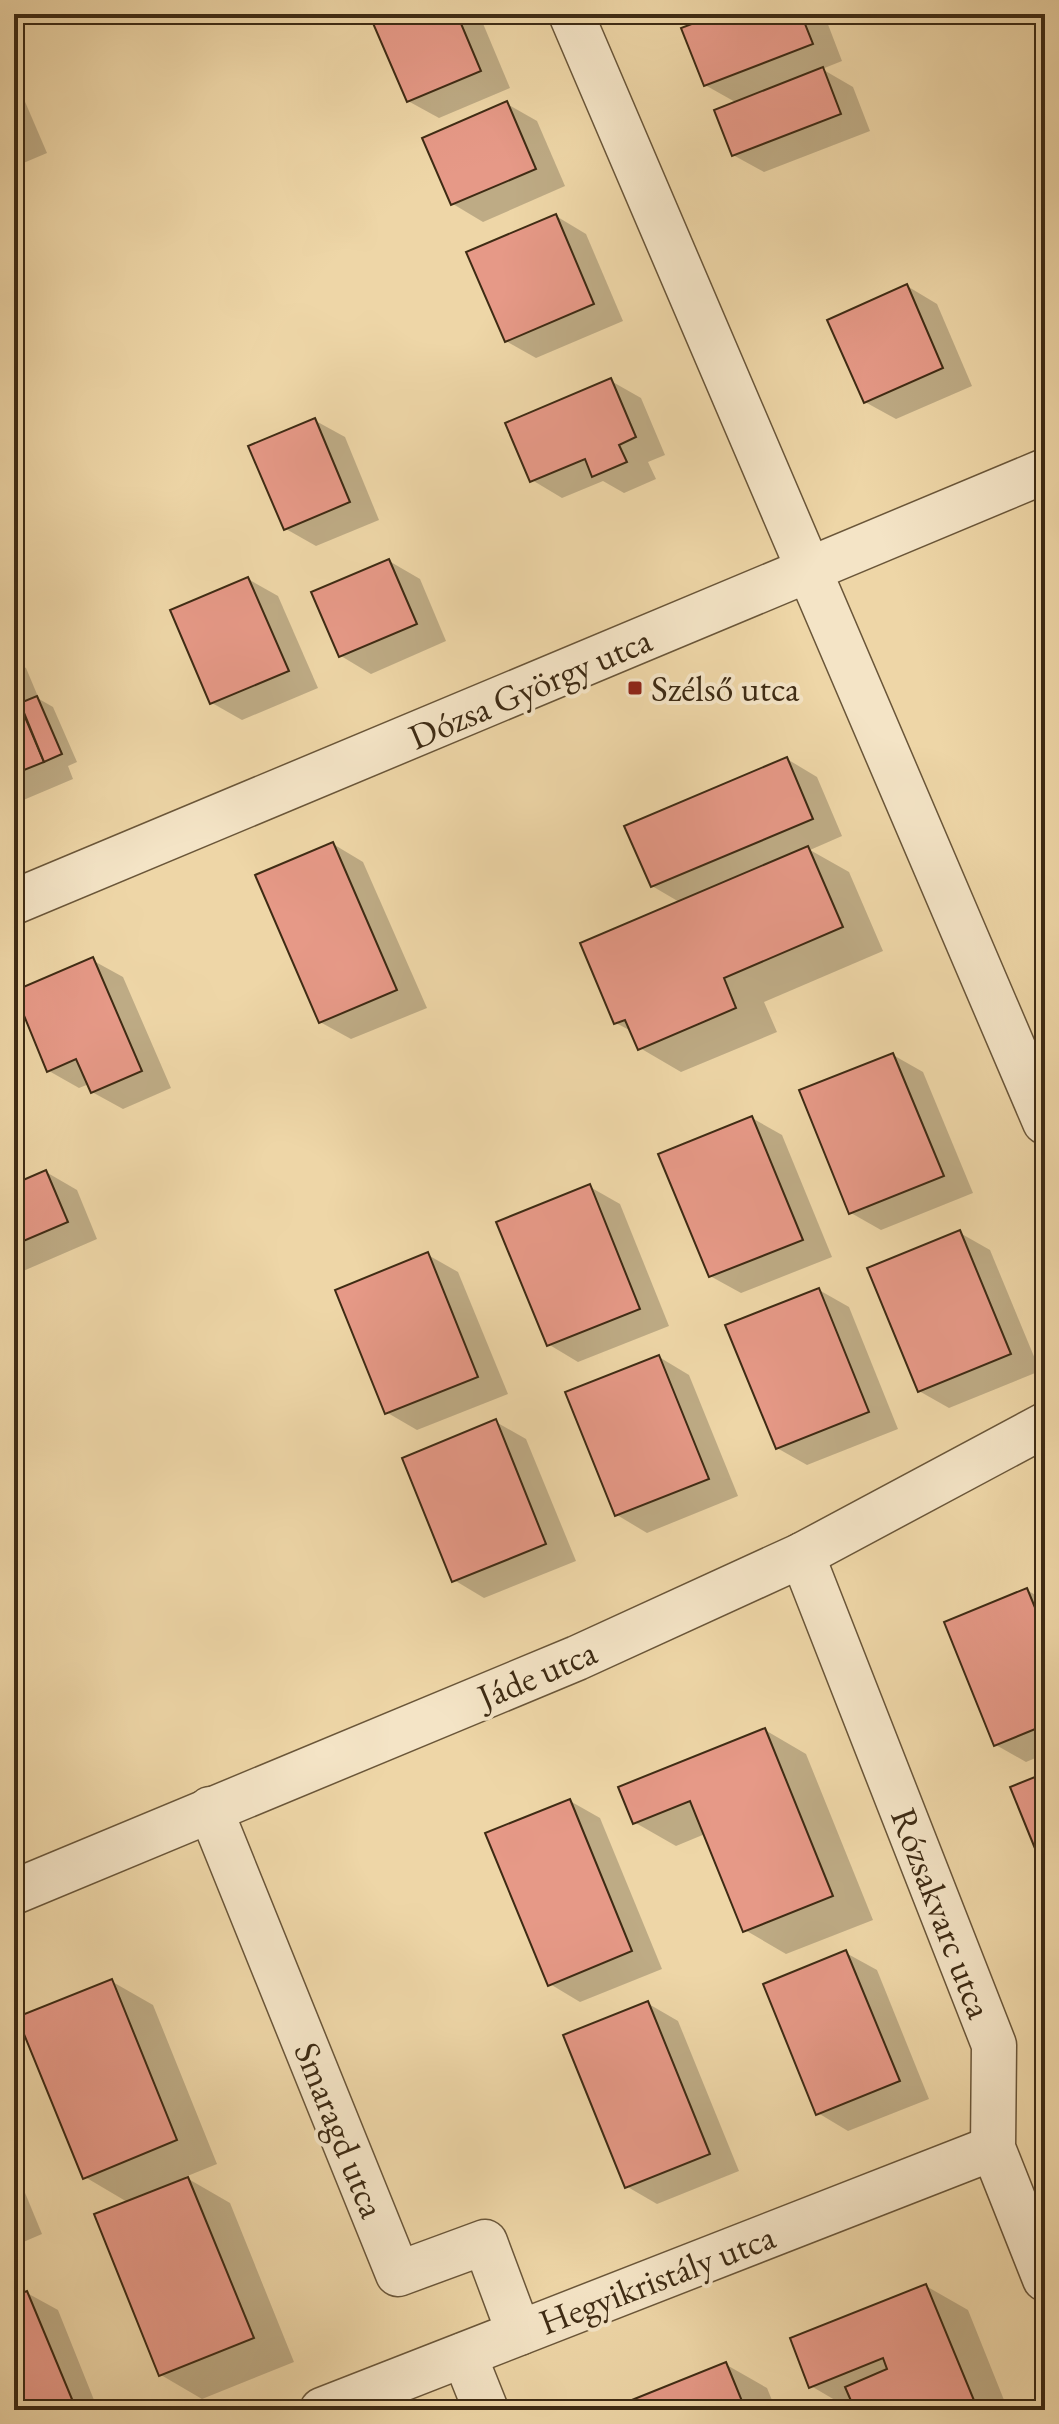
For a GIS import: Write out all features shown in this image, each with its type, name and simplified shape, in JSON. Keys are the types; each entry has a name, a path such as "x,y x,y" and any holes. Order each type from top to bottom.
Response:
{"street":[{"path":"571,14 1045,1122"},
{"name":"Dózsa György utca","path":"14,902 1045,471"},
{"name":"Jáde utca","path":"14,1892 577,1658 802,1555 1045,1425"},
{"name":"Rózsakvarc utca","path":"802,1555 994,2045 993,2148 1045,2279"},
{"name":"Smaragd utca","path":"210,1809 398,2274 485,2242 519,2333"},
{"name":"Hegyikristály utca","path":"322,2410 993,2148"},
{"path":"464,2355 486,2410"}],"building":[{"path":"369,14 457,14 481,71 407,102"},
{"path":"718,14 801,14 813,44 704,86 681,28"},
{"path":"823,67 841,114 732,156 714,110"},
{"path":"507,101 536,169 451,205 422,138"},
{"path":"556,214 594,304 505,342 466,252"},
{"path":"907,284 943,368 864,403 827,320"},
{"path":"611,378 636,437 619,445 627,462 592,477 585,459 530,482 505,423"},
{"path":"315,418 350,502 284,530 248,446"},
{"path":"389,559 417,624 339,657 311,592"},
{"path":"248,577 289,671 210,704 170,610"},
{"path":"14,691 44,762 14,774"},
{"path":"37,696 62,754 44,762 20,703"},
{"path":"787,757 813,819 651,887 624,826"},
{"path":"333,842 397,990 319,1023 255,875"},
{"path":"808,846 843,927 724,978 736,1008 638,1050 625,1020 614,1024 580,943"},
{"path":"93,957 142,1071 91,1093 76,1059 47,1072 14,991"},
{"path":"893,1053 944,1176 849,1214 799,1090"},
{"path":"752,1116 803,1240 709,1277 658,1154"},
{"path":"46,1170 68,1222 14,1245 14,1184"},
{"path":"590,1184 640,1309 547,1346 496,1222"},
{"path":"960,1230 1011,1354 918,1392 867,1268"},
{"path":"428,1252 478,1377 385,1414 335,1290"},
{"path":"819,1288 869,1412 776,1449 725,1325"},
{"path":"659,1355 709,1479 615,1516 565,1392"},
{"path":"496,1419 546,1544 452,1582 402,1458"},
{"path":"1027,1588 1045,1632 1045,1725 994,1746 944,1622"},
{"path":"765,1728 833,1896 743,1932 690,1801 633,1824 618,1787"},
{"path":"1045,1773 1045,1873 1010,1787"},
{"path":"570,1799 632,1951 548,1986 485,1833"},
{"path":"846,1950 900,2081 816,2115 763,1984"},
{"path":"112,1979 177,2140 83,2179 17,2017"},
{"path":"648,2001 710,2154 625,2188 563,2035"},
{"path":"188,2177 254,2338 159,2376 94,2214"},
{"path":"926,2284 978,2410 855,2410 845,2387 887,2369 883,2358 809,2388 790,2338"},
{"path":"27,2291 74,2404 58,2410 14,2410 14,2296"},
{"path":"726,2362 744,2406 735,2410 607,2410"}],"place":[{"name":"Szélső utca","path":"635,688"}]}
